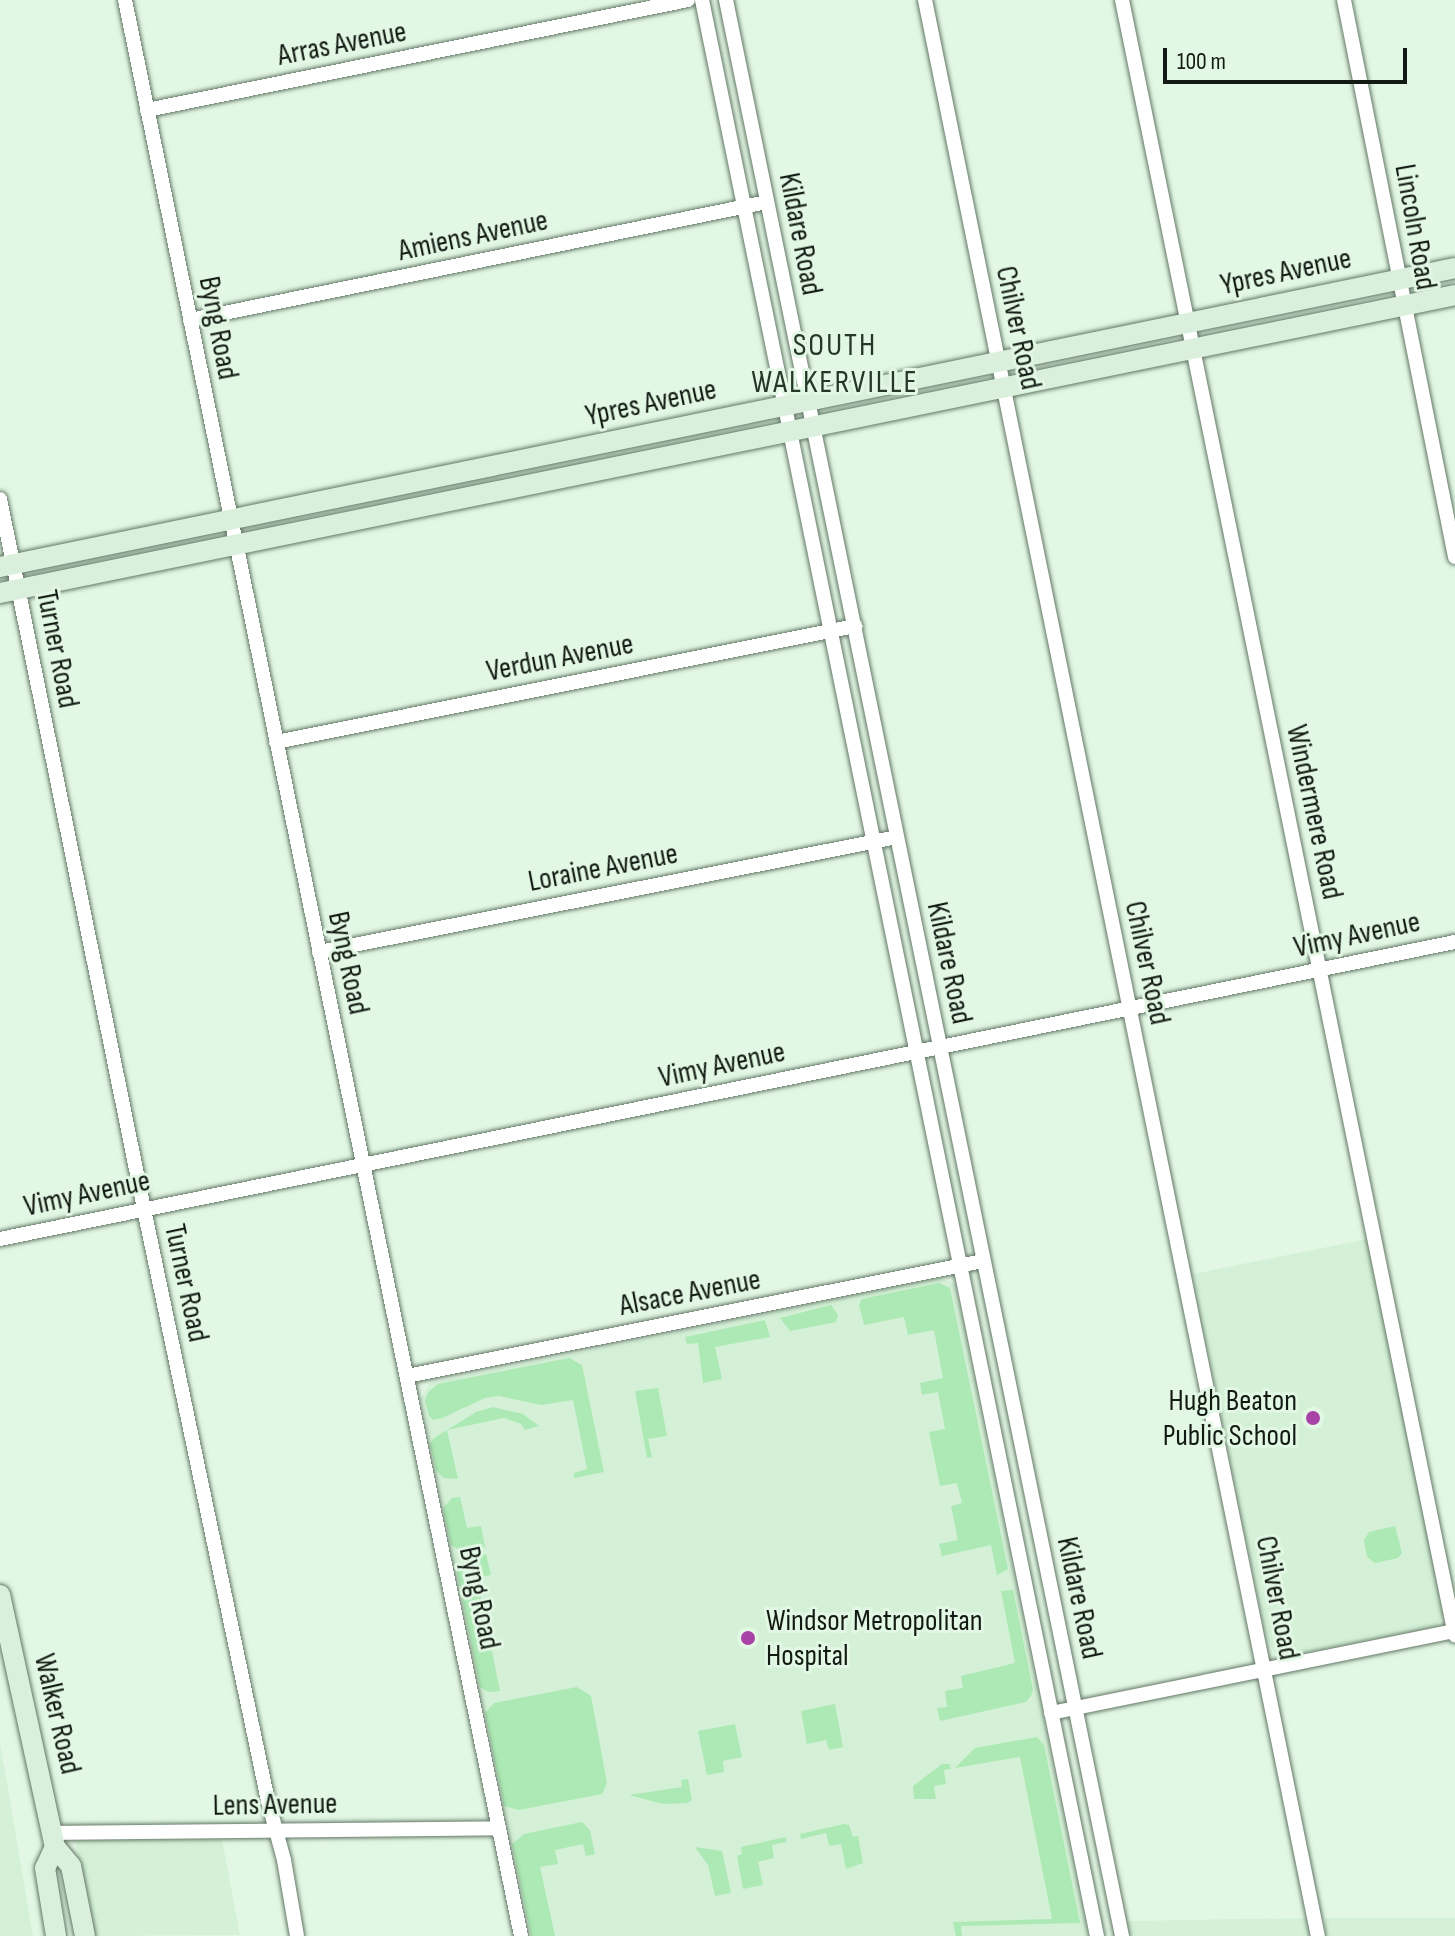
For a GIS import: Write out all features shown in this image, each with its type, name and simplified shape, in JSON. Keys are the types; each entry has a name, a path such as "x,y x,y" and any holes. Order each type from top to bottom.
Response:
{"main road":[{"name":"Ypres Avenue","path":"7,566 1455,268"},
{"name":"Ypres Avenue","path":"9,592 1455,295"},
{"name":"Walker Road","path":"0,1595 54,1840 71,1866 85,1936"},
{"name":"Walker Road","path":"54,1840 45,1868 56,1936"}],"street":[{"name":"Byng Road","path":"125,0 521,1936"},
{"name":"Arras Avenue","path":"147,110 688,0"},
{"name":"Kildare Road","path":"702,0 1097,1936"},
{"name":"Kildare Road","path":"726,0 1122,1936"},
{"name":"Chilver Road","path":"925,0 1318,1936"},
{"name":"Windermere Road","path":"1122,0 1455,1632"},
{"name":"Lincoln Road","path":"1344,0 1455,557"},
{"name":"Amiens Avenue","path":"190,320 767,202"},
{"name":"Turner Road","path":"0,499 9,592 144,1209 297,1936"},
{"name":"Verdun Avenue","path":"276,742 855,626"},
{"name":"Loraine Avenue","path":"319,952 897,837"},
{"name":"Vimy Avenue","path":"0,1239 1455,942"},
{"name":"Alsace Avenue","path":"407,1376 983,1261"},
{"path":"1051,1713 1455,1632"},
{"name":"Lens Avenue","path":"54,1840 277,1830 499,1828"}],"shaded area":[{"name":"Hugh Beaton Public School","path":"1367,1239 1444,1612 1437,1626 1298,1654 1275,1654 1266,1636 1193,1274"},
{"name":"Windsor Metropolitan Hospital","path":"940,1278 955,1284 1088,1936 531,1936 421,1398 430,1383"},
{"path":"0,1744 5,1771 33,1936 0,1936"},
{"path":"222,1839 240,1935 95,1936 75,1840"},
{"path":"1308,1918 1312,1936 1131,1936 1128,1921"},
{"path":"1325,1918 1455,1918 1455,1936 1325,1936"}],"green space":[{"path":"939,1283 950,1288 1008,1569 997,1575 991,1545 942,1556 939,1544 958,1540 951,1506 962,1503 957,1483 940,1486 929,1432 945,1429 938,1392 922,1395 920,1383 943,1378 934,1330 908,1335 904,1317 864,1325 859,1305 862,1299"},
{"path":"831,1305 838,1315 836,1322 790,1331 780,1318"},
{"path":"765,1320 770,1337 715,1347 722,1379 703,1383 698,1343 687,1344 685,1337"},
{"path":"569,1358 582,1365 604,1472 574,1478 574,1473 587,1469 573,1400 541,1405 499,1396 485,1398 442,1418 433,1420 429,1416 425,1400 429,1391 438,1384"},
{"path":"658,1388 667,1436 648,1439 652,1457 647,1458 635,1391"},
{"path":"493,1407 523,1414 539,1426 525,1430 521,1424 504,1418 447,1430 458,1479 444,1478 436,1470 430,1444 434,1438 476,1412"},
{"path":"460,1497 467,1528 481,1526 485,1547 462,1552 451,1545 443,1508 452,1498"},
{"path":"1395,1526 1402,1553 1398,1558 1375,1563 1367,1557 1364,1540 1369,1532"},
{"path":"486,1554 491,1575 477,1578 500,1691 489,1692 480,1687 457,1573 465,1559"},
{"path":"1013,1590 1033,1690 1031,1696 1026,1702 940,1721 937,1708 947,1707 945,1691 963,1688 961,1676 1015,1663 1001,1591"},
{"path":"577,1687 591,1696 607,1783 602,1794 519,1810 504,1806 485,1713 494,1703"},
{"path":"835,1704 843,1747 829,1750 826,1740 807,1744 801,1711"},
{"path":"735,1724 742,1757 723,1761 724,1772 707,1775 698,1731"},
{"path":"1037,1737 1044,1745 1080,1923 961,1926 962,1936 956,1936 953,1922 1052,1919 1020,1757 955,1768 975,1748"},
{"path":"942,1764 949,1764 951,1769 944,1770 946,1784 934,1786 936,1799 914,1799 913,1786"},
{"path":"688,1779 692,1800 687,1803 663,1804 629,1795 682,1787 681,1780"},
{"path":"582,1822 590,1830 595,1854 586,1856 583,1844 555,1850 558,1864 540,1867 555,1936 531,1936 512,1844 524,1834"},
{"path":"849,1825 853,1837 858,1836 863,1863 846,1869 841,1844 829,1846 826,1833 801,1839 800,1834"},
{"path":"786,1837 786,1842 772,1845 774,1858 758,1862 763,1885 743,1889 737,1856 742,1854 741,1847"},
{"path":"695,1847 722,1851 731,1893 715,1896 708,1865"}],"place":[{"name":"Hugh Beaton Public School","path":"1313,1418"},
{"name":"Windsor Metropolitan Hospital","path":"748,1638"}],"district":[{"name":"SOUTH WALKERVILLE","path":"835,366"}]}
